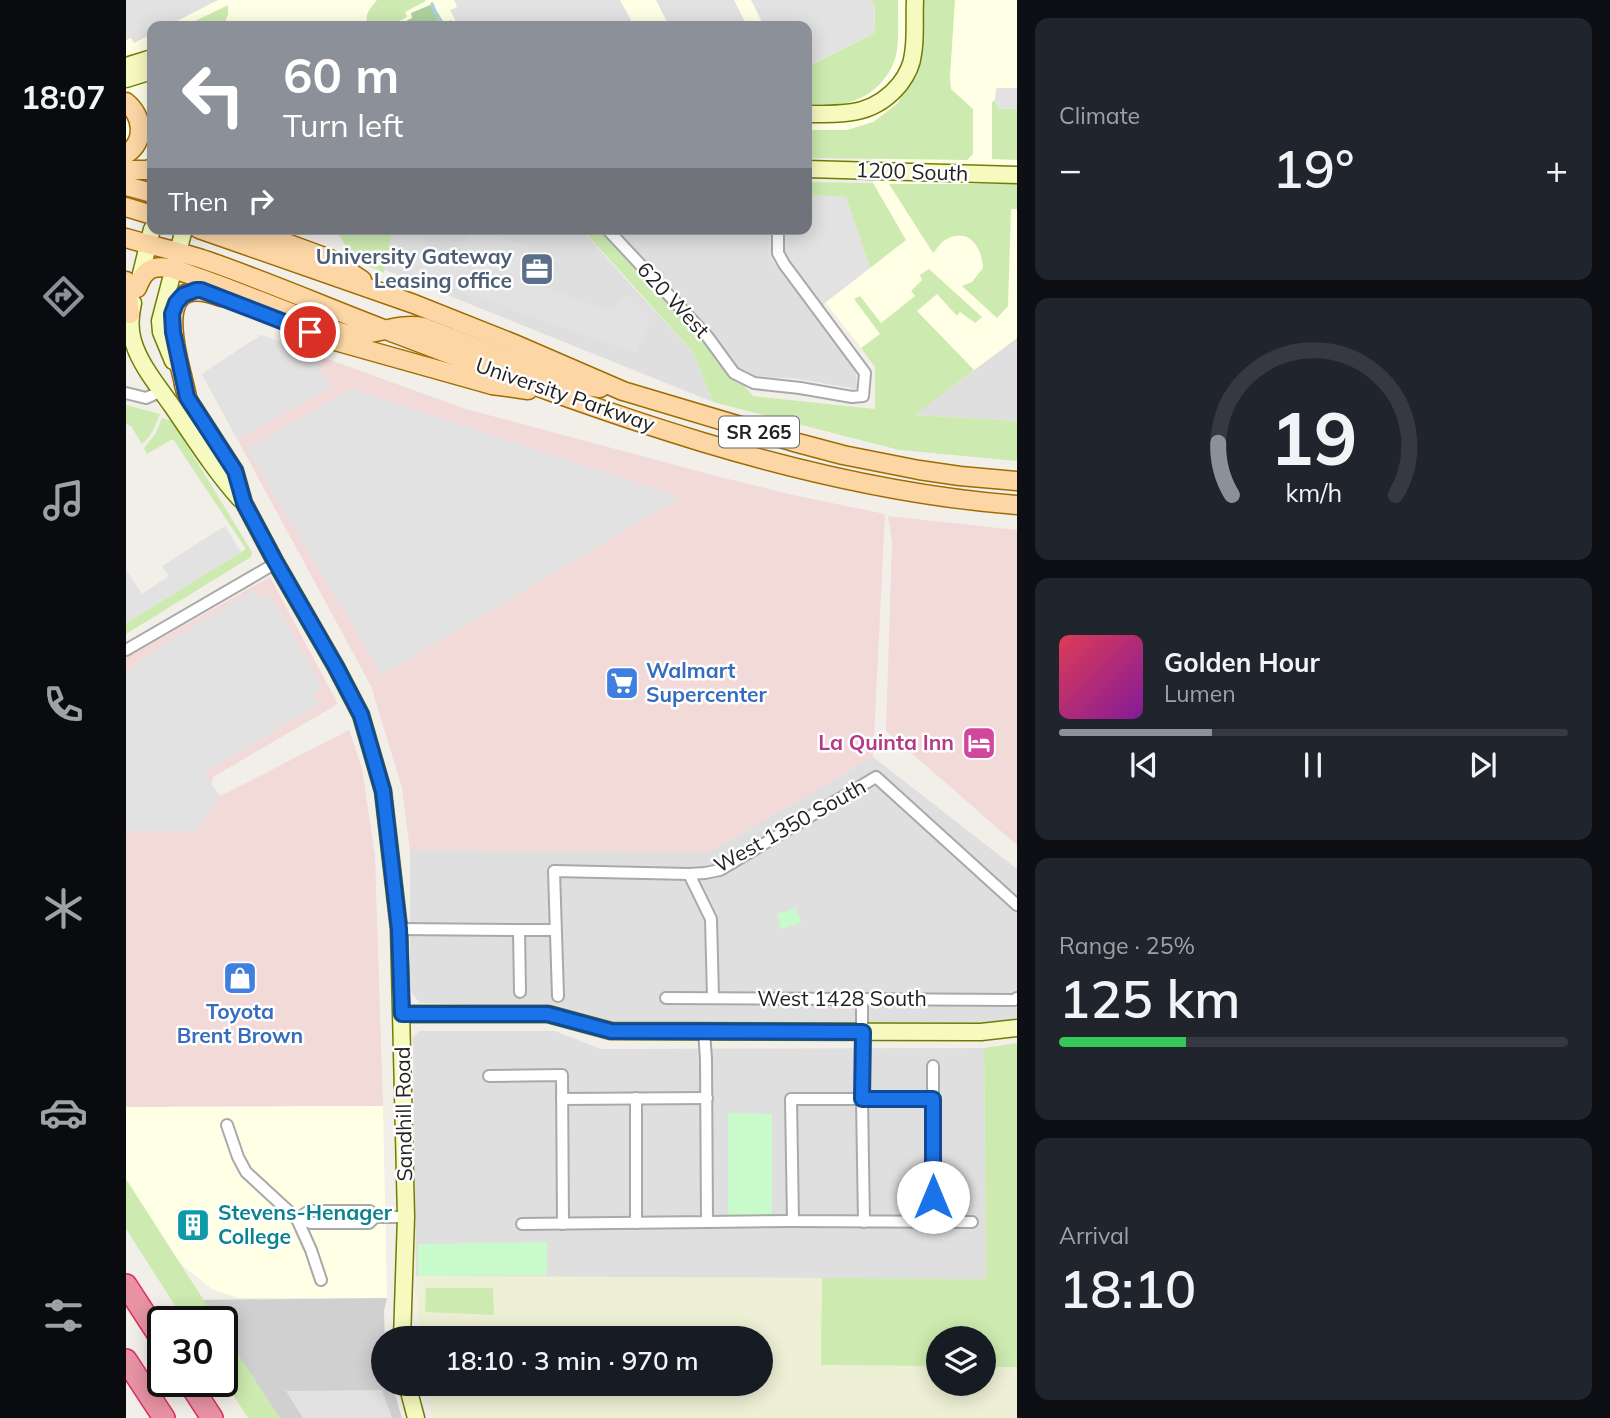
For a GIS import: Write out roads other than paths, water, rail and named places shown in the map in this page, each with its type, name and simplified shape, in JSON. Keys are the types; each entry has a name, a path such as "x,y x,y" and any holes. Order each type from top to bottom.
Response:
{"highway":[{"path":"126,1285 147,1317"},
{"path":"126,1360 164,1418"},
{"path":"198,1397 212,1418"}],"main road":[{"path":"126,102 133,109 140,128 138,141 126,155"},
{"path":"126,170 147,170"},
{"path":"126,186 147,192"},
{"path":"126,208 147,214"},
{"name":"University Parkway","path":"216,235 414,304 623,391 843,455 933,472 1017,481"},
{"path":"265,235 331,259 385,295"},
{"name":"University Parkway","path":"126,238 150,237 176,261 231,269 560,395 673,432 796,468 901,491 1017,505"},
{"path":"130,314 132,284 150,270 176,261"},
{"path":"187,397 173,332 172,314 178,299 196,290 208,292 336,342 492,385 560,395"},
{"path":"385,330 406,326 423,327 568,383 623,391"}],"street":[{"path":"812,114 839,114 868,109 890,96 905,78 913,56 915,0"},
{"path":"126,66 147,69"},
{"path":"126,79 147,71"},
{"name":"1200 South","path":"812,169 1017,175"},
{"name":"Sandhill Road","path":"182,235 160,321 161,332 187,397 235,471 244,503 361,715 383,791 399,929 406,1217 402,1326"},
{"name":"620 West","path":"613,235 707,336 734,373 754,383 852,397 863,396 865,373 784,264 778,253 778,235"},
{"path":"132,284 150,237"},
{"name":"Sandhill Road","path":"130,314 133,342 147,370 222,479 244,503"},
{"path":"126,393 146,398 162,391"},
{"path":"126,650 276,563"},
{"name":"West 1350 South","path":"555,930 554,871 689,874 720,870 876,778 1017,905"},
{"path":"689,874 710,919 713,998"},
{"path":"399,929 555,930 558,996"},
{"path":"519,930 520,992"},
{"name":"West 1428 South","path":"666,998 1017,998"},
{"path":"862,999 864,1222"},
{"path":"402,1014 548,1014 611,1031 981,1032 1017,1028"},
{"path":"704,1031 707,1222"},
{"path":"933,1066 933,1222"},
{"path":"489,1076 562,1075 562,1224"},
{"path":"636,1098 636,1223"},
{"path":"562,1099 706,1098"},
{"path":"793,1222 791,1099 933,1099"},
{"path":"227,1125 246,1172 297,1219 321,1280"},
{"path":"297,1219 311,1223 369,1223 375,1217 406,1217"},
{"path":"522,1224 972,1222"},
{"path":"410,1396 416,1418"}],"waterway":[{"path":"432,4 439,21"}],"place":[{"name":"University Gateway Leasing office","path":"537,269"},
{"name":"Walmart Supercenter","path":"622,683"},
{"name":"La Quinta Inn","path":"979,743"},
{"name":"Toyota Brent Brown","path":"240,978"},
{"name":"Stevens-Henager College","path":"193,1225"}]}
